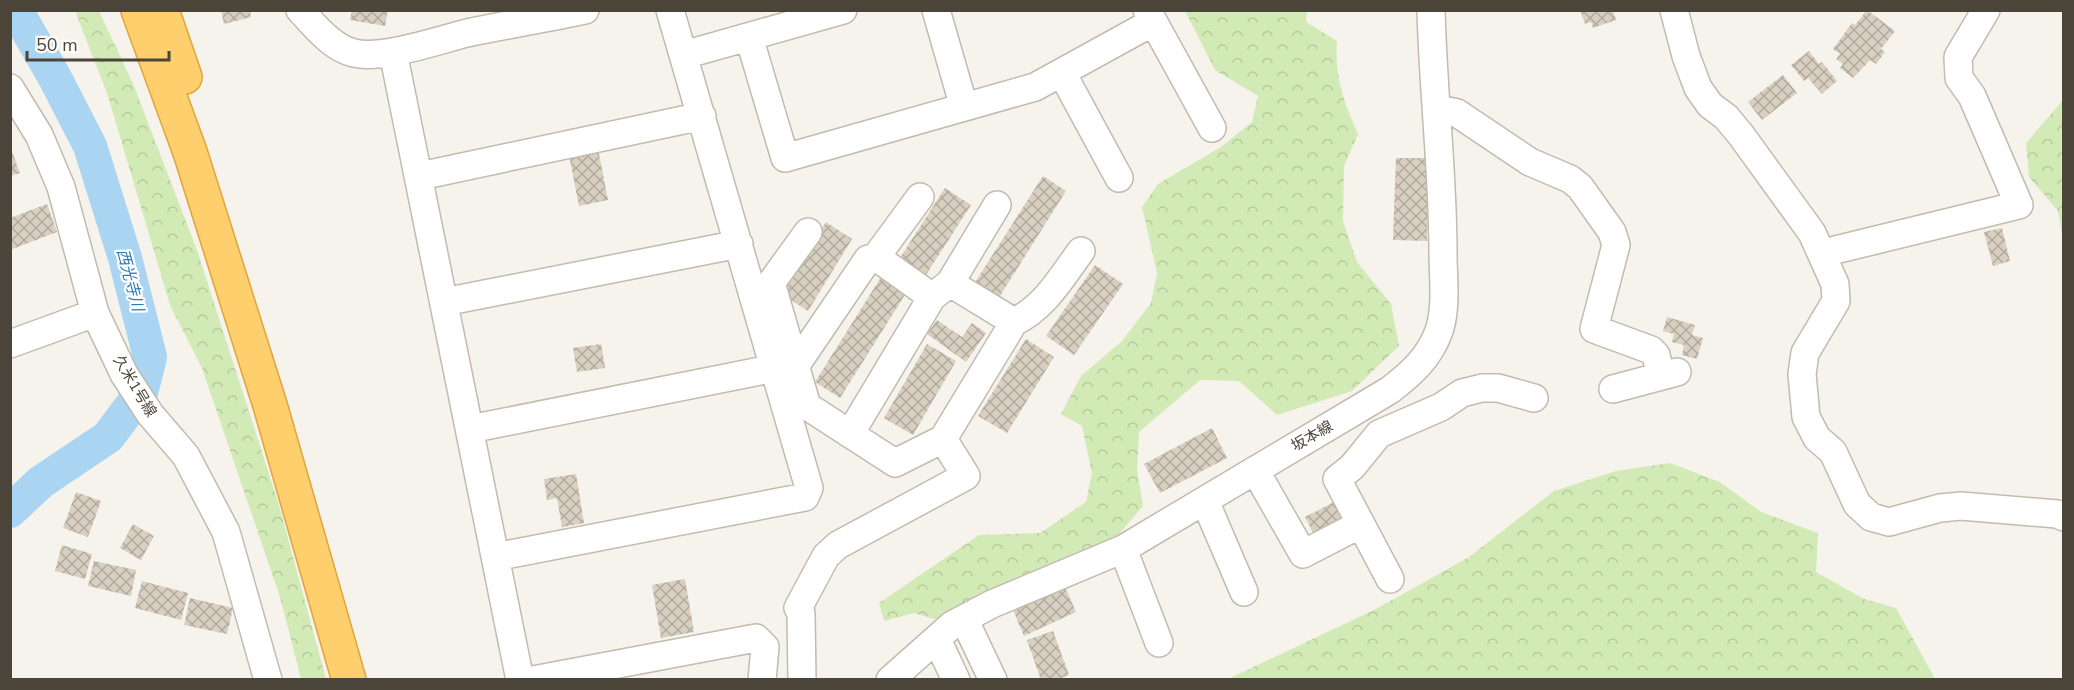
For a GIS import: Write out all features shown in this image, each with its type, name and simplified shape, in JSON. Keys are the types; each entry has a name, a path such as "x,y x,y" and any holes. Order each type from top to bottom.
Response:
{"highway":[{"path":"144,15 270,405 349,680"},
{"path":"144,15 290,398 370,680"}],"street":[{"path":"300,10 326,36 343,49 356,54 393,52 468,22 585,10"},
{"path":"670,10 739,244 786,367 807,406 896,463 944,439 1014,322 1029,315 1044,302 1082,251"},
{"path":"684,55 843,10"},
{"path":"936,10 964,107"},
{"name":"坂本線","path":"890,680 934,641 964,619 992,604 1123,549 1390,390 1412,374 1427,357 1439,330 1443,302 1443,188 1431,10"},
{"path":"1674,10 1686,56 1698,88 1710,105 1726,117 1741,135 1812,233 1835,284 1836,301 1805,353 1802,374 1806,417 1817,438 1833,452 1857,504 1871,517 1889,522 1940,508 1961,506 2057,514 2064,517"},
{"path":"1824,256 1835,250 2019,205 1972,96 1959,78 1958,57 1986,10"},
{"path":"749,37 785,158 1035,87 1062,73 1150,16 1212,128"},
{"path":"393,52 420,176 520,680"},
{"path":"1062,73 1119,178"},
{"name":"久米1号線","path":"10,88 39,135 61,187 95,313 124,374 150,414 186,456 226,532 268,680"},
{"path":"1437,113 1448,111 1457,113 1530,162 1570,179 1580,187 1612,232 1616,245 1594,329 1652,350 1669,374 1613,389"},
{"path":"420,176 702,116"},
{"path":"470,429 786,367 868,259 876,257 920,197"},
{"path":"850,434 997,205"},
{"path":"495,557 805,496 809,488 771,283 808,232"},
{"path":"444,302 739,244"},
{"path":"876,257 941,290 1014,322"},
{"path":"10,344 95,313"},
{"path":"1390,579 1359,525 1336,478 1352,467 1379,434 1441,406 1462,393 1482,388 1497,388 1534,398"},
{"path":"802,680 801,613 798,608 826,556 838,545 966,476 944,439"},
{"path":"1255,470 1303,554 1359,525"},
{"path":"1205,501 1244,592"},
{"path":"1123,549 1159,643"},
{"path":"964,619 993,680"},
{"path":"533,680 756,638 765,647 762,680"},
{"path":"934,641 942,650 956,680"}],"green space":[{"path":"75,11 99,11 134,86 197,250 279,505 326,679 301,679 280,597 202,368 170,305 107,93"},
{"path":"1185,11 1307,11 1306,22 1337,41 1337,66 1341,89 1358,134 1344,166 1343,221 1357,262 1391,304 1399,346 1352,391 1277,415 1239,381 1200,380 1139,432 1137,470 1143,506 1113,541 1012,579 941,621 914,613 884,621 879,603 979,535 1040,533 1086,502 1092,473 1082,426 1061,414 1081,376 1122,341 1151,303 1157,273 1142,207 1158,184 1221,147 1252,122 1258,96 1215,70"},
{"path":"2063,100 2063,240 2058,211 2029,177 2026,143"},
{"path":"1670,463 1720,482 1761,512 1818,533 1816,572 1864,599 1896,608 1935,679 1228,679 1376,609 1469,557 1554,491 1616,471"}],"building":[{"path":"221,10 250,10 251,17 224,24"},
{"path":"352,10 388,10 385,26 350,20"},
{"path":"1580,10 1613,10 1616,20 1593,28 1591,22 1585,24"},
{"path":"1867,10 1895,31 1881,49 1885,52 1876,64 1870,60 1853,78 1840,68 1843,64 1836,59 1840,54 1833,49 1852,23 1855,25"},
{"path":"1809,51 1819,64 1822,62 1837,81 1822,94 1808,78 1804,81 1791,65"},
{"path":"1783,75 1797,93 1762,120 1748,102"},
{"path":"10,146 20,173 10,176"},
{"path":"598,149 608,200 579,206 569,155"},
{"path":"1396,158 1429,158 1427,241 1393,240"},
{"path":"1043,176 1066,191 998,299 974,284"},
{"path":"945,188 971,205 924,278 898,261"},
{"path":"47,204 57,232 10,250 10,218"},
{"path":"826,222 852,239 808,311 782,294"},
{"path":"2002,228 2010,261 1993,266 1984,232"},
{"path":"1095,265 1123,284 1074,355 1046,336"},
{"path":"883,274 908,290 840,398 815,382"},
{"path":"1667,317 1695,325 1692,335 1703,338 1697,359 1682,355 1684,345 1672,342 1674,334 1663,331"},
{"path":"937,320 962,337 972,323 986,333 966,362 927,334"},
{"path":"1026,339 1054,357 1007,433 978,416"},
{"path":"601,344 605,368 577,372 573,348"},
{"path":"927,344 956,361 913,435 884,418"},
{"path":"1212,428 1227,458 1160,493 1144,464"},
{"path":"576,474 584,523 562,527 557,498 547,500 544,479"},
{"path":"76,492 101,501 88,537 63,528"},
{"path":"1338,500 1349,521 1316,539 1305,517"},
{"path":"133,524 154,536 141,560 120,548"},
{"path":"62,545 92,554 85,579 55,571"},
{"path":"94,561 136,570 131,596 88,586"},
{"path":"685,579 694,632 661,638 652,585"},
{"path":"142,581 188,593 181,620 135,608"},
{"path":"1065,587 1076,612 1024,636 1013,610"},
{"path":"190,598 233,608 227,634 184,625"},
{"path":"1053,631 1069,675 1056,680 1041,680 1027,640"}],"waterway":[{"name":"西光寺川","path":"10,511 41,482 108,437 141,393 150,357 125,258 90,146 16,10"}]}
